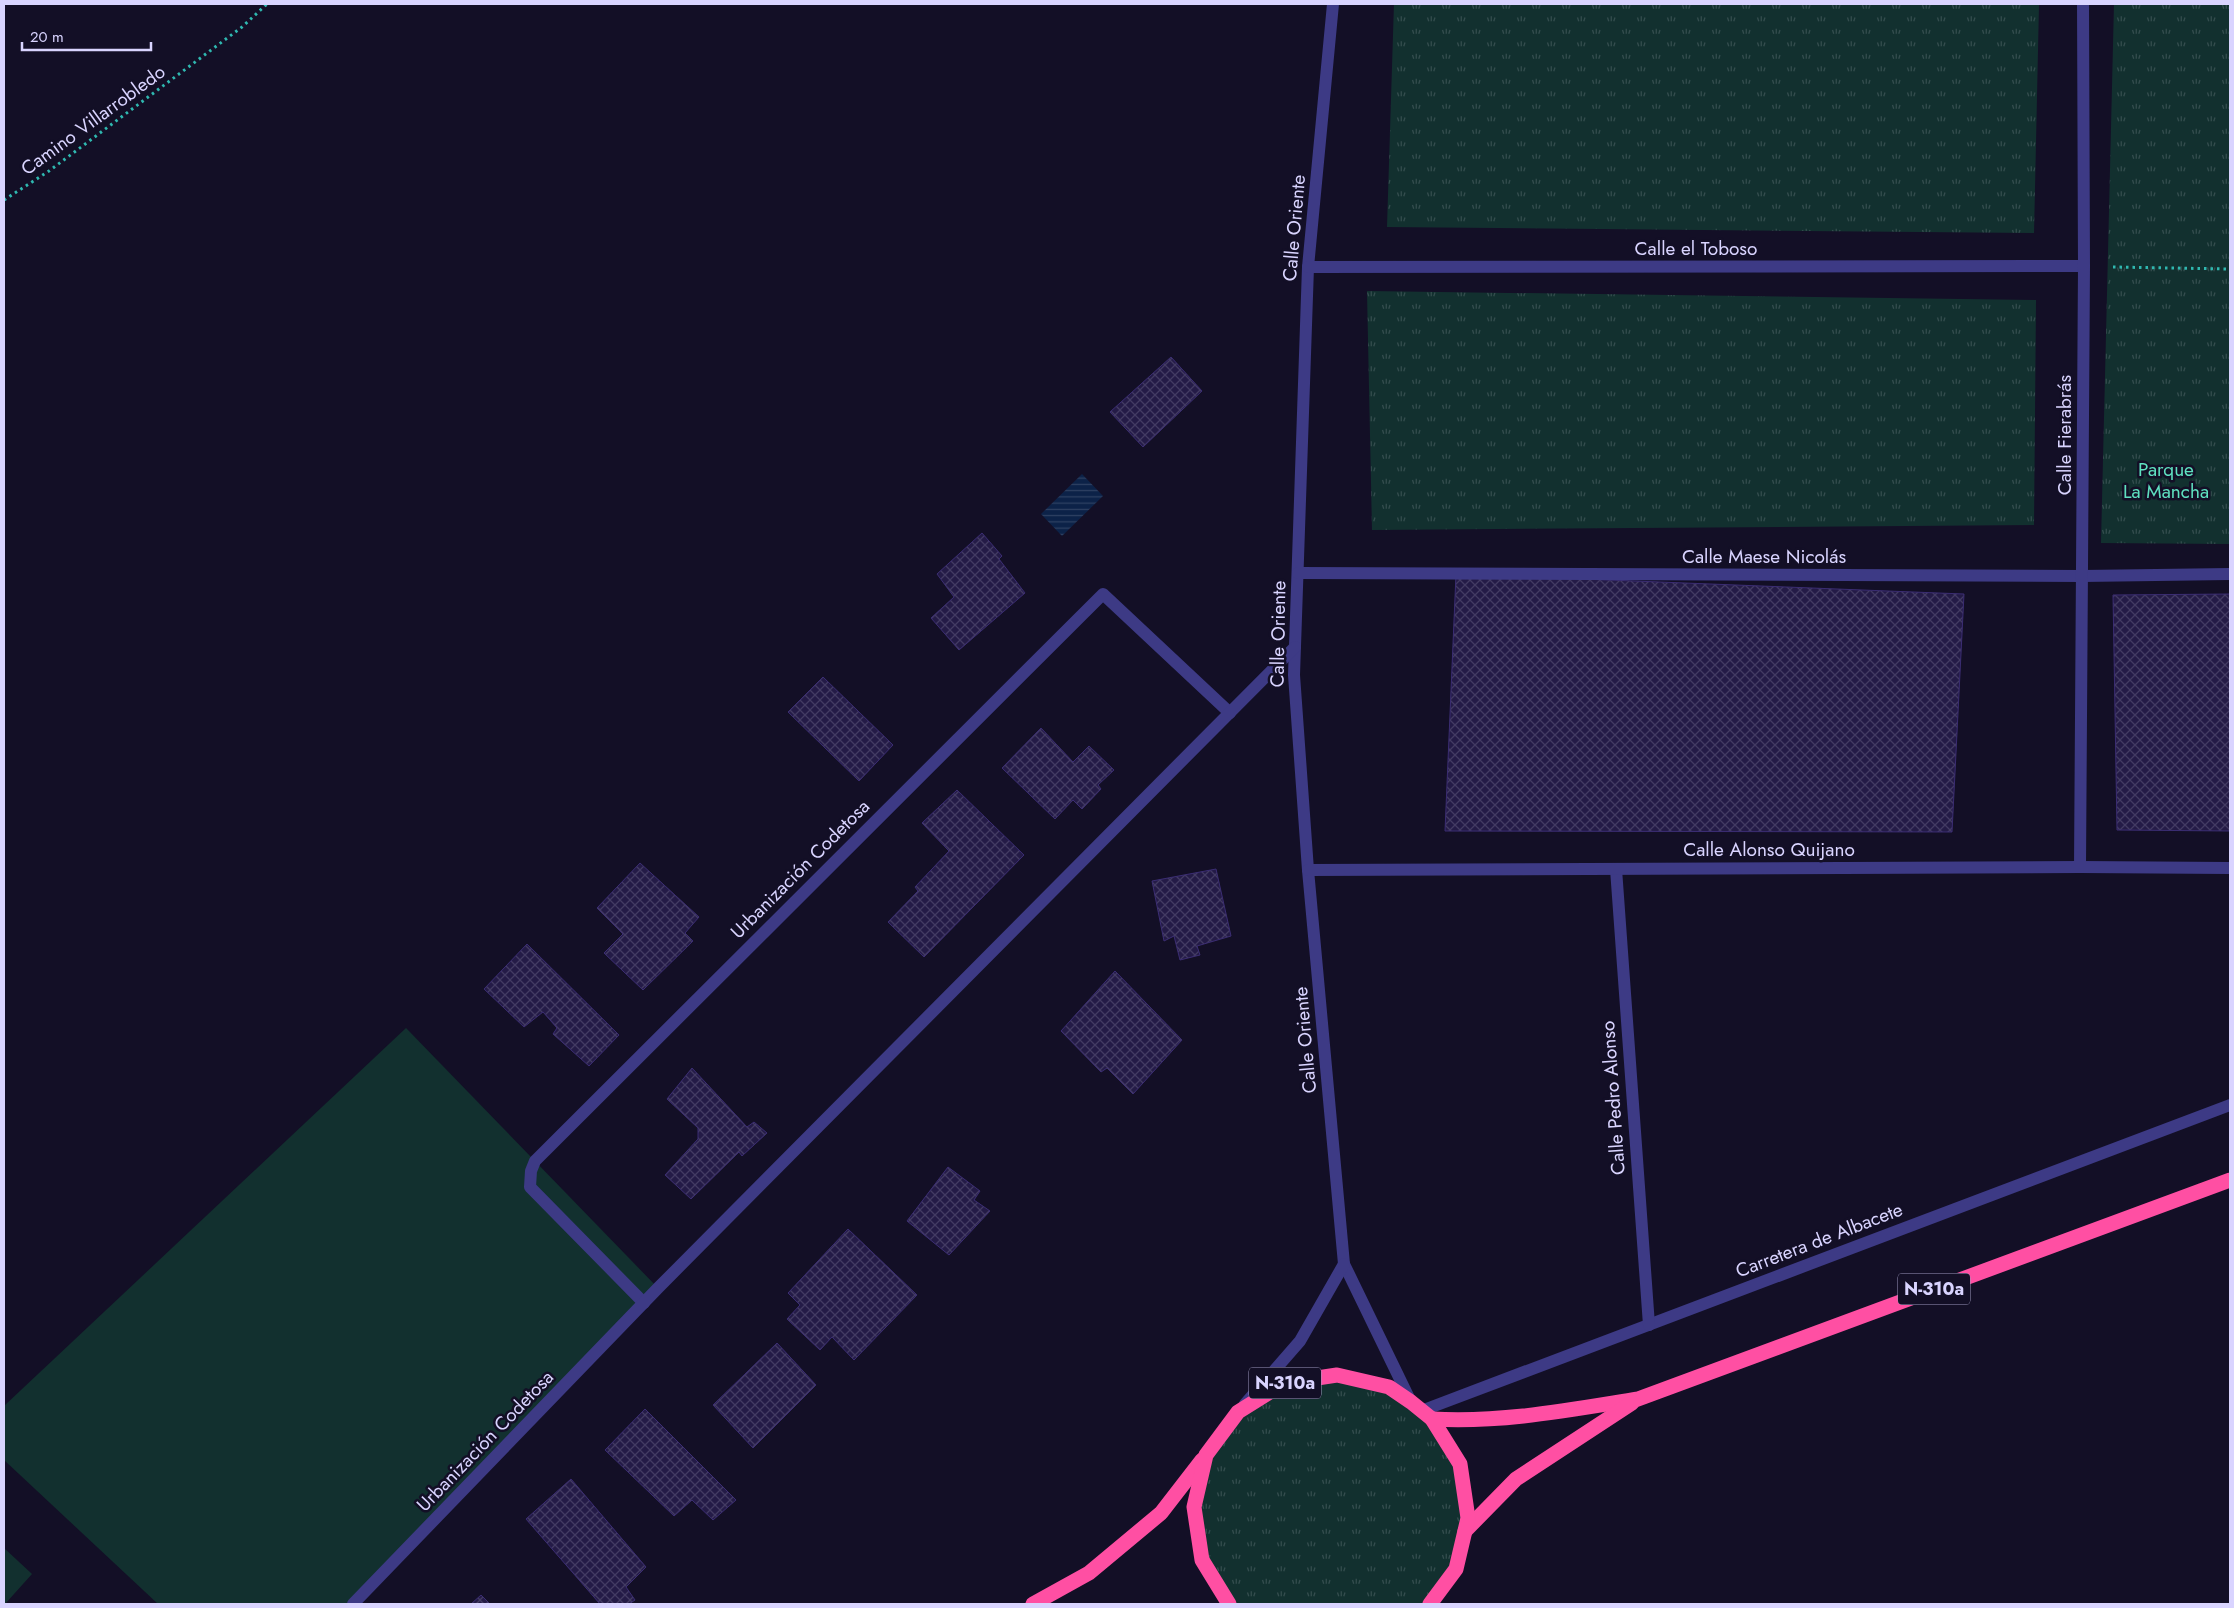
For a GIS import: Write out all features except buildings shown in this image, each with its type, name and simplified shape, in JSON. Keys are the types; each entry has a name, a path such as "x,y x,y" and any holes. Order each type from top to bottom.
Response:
{"highway":[{"name":"N-310a","path":"1422,1411 1468,1421 1540,1415 1638,1399 2230,1180"},
{"name":"N-310a","path":"1033,1604 1089,1573 1161,1513 1238,1412 1284,1383 1337,1375 1389,1387 1422,1411 1460,1464 1468,1518 1456,1569 1430,1604"},
{"name":"N-310a","path":"1465,1531 1516,1479 1638,1399"},
{"name":"N-310a","path":"1206,1455 1194,1507 1195,1516 1202,1560 1229,1604"}],"street":[{"name":"Calle Oriente","path":"1333,4 1308,267 1294,674 1308,870 1344,1264"},
{"name":"Calle Fierabrás","path":"2080,867 2084,266 2083,4"},
{"name":"Calle el Toboso","path":"1308,267 2084,266"},
{"name":"Calle Maese Nicolás","path":"1298,573 2082,576 2230,574"},
{"name":"Urbanización Codetosa","path":"644,1303 530,1187 531,1171 535,1161 1102,594 1230,713"},
{"name":"Urbanización Codetosa","path":"353,1604 644,1303 1295,647"},
{"name":"Calle Alonso Quijano","path":"1308,870 2230,868"},
{"name":"Calle Pedro Alonso","path":"1616,869 1649,1325"},
{"name":"Carretera de Albacete","path":"1422,1411 2230,1104"},
{"path":"1344,1264 1422,1411"},
{"path":"1238,1412 1300,1341 1344,1264"}],"path":[{"name":"Camino Villarrobledo","path":"4,200 49,171 242,27 267,4"},
{"path":"2084,266 2230,269"}],"green space":[{"path":"1394,4 2039,4 2034,233 1387,227"},
{"name":"Parque La Mancha","path":"2114,4 2230,4 2230,544 2101,543"},
{"path":"1367,291 2036,300 2034,525 1372,530"},
{"path":"406,1028 658,1288 353,1604 158,1604 4,1460 4,1406"},
{"path":"1337,1375 1411,1402 1460,1464 1468,1518 1456,1569 1430,1604 1229,1604 1202,1560 1194,1507 1206,1455 1238,1412 1284,1383"},
{"path":"4,1548 32,1574 5,1604 4,1604"}],"water":[{"path":"1082,474 1103,496 1062,536 1041,514"}]}
